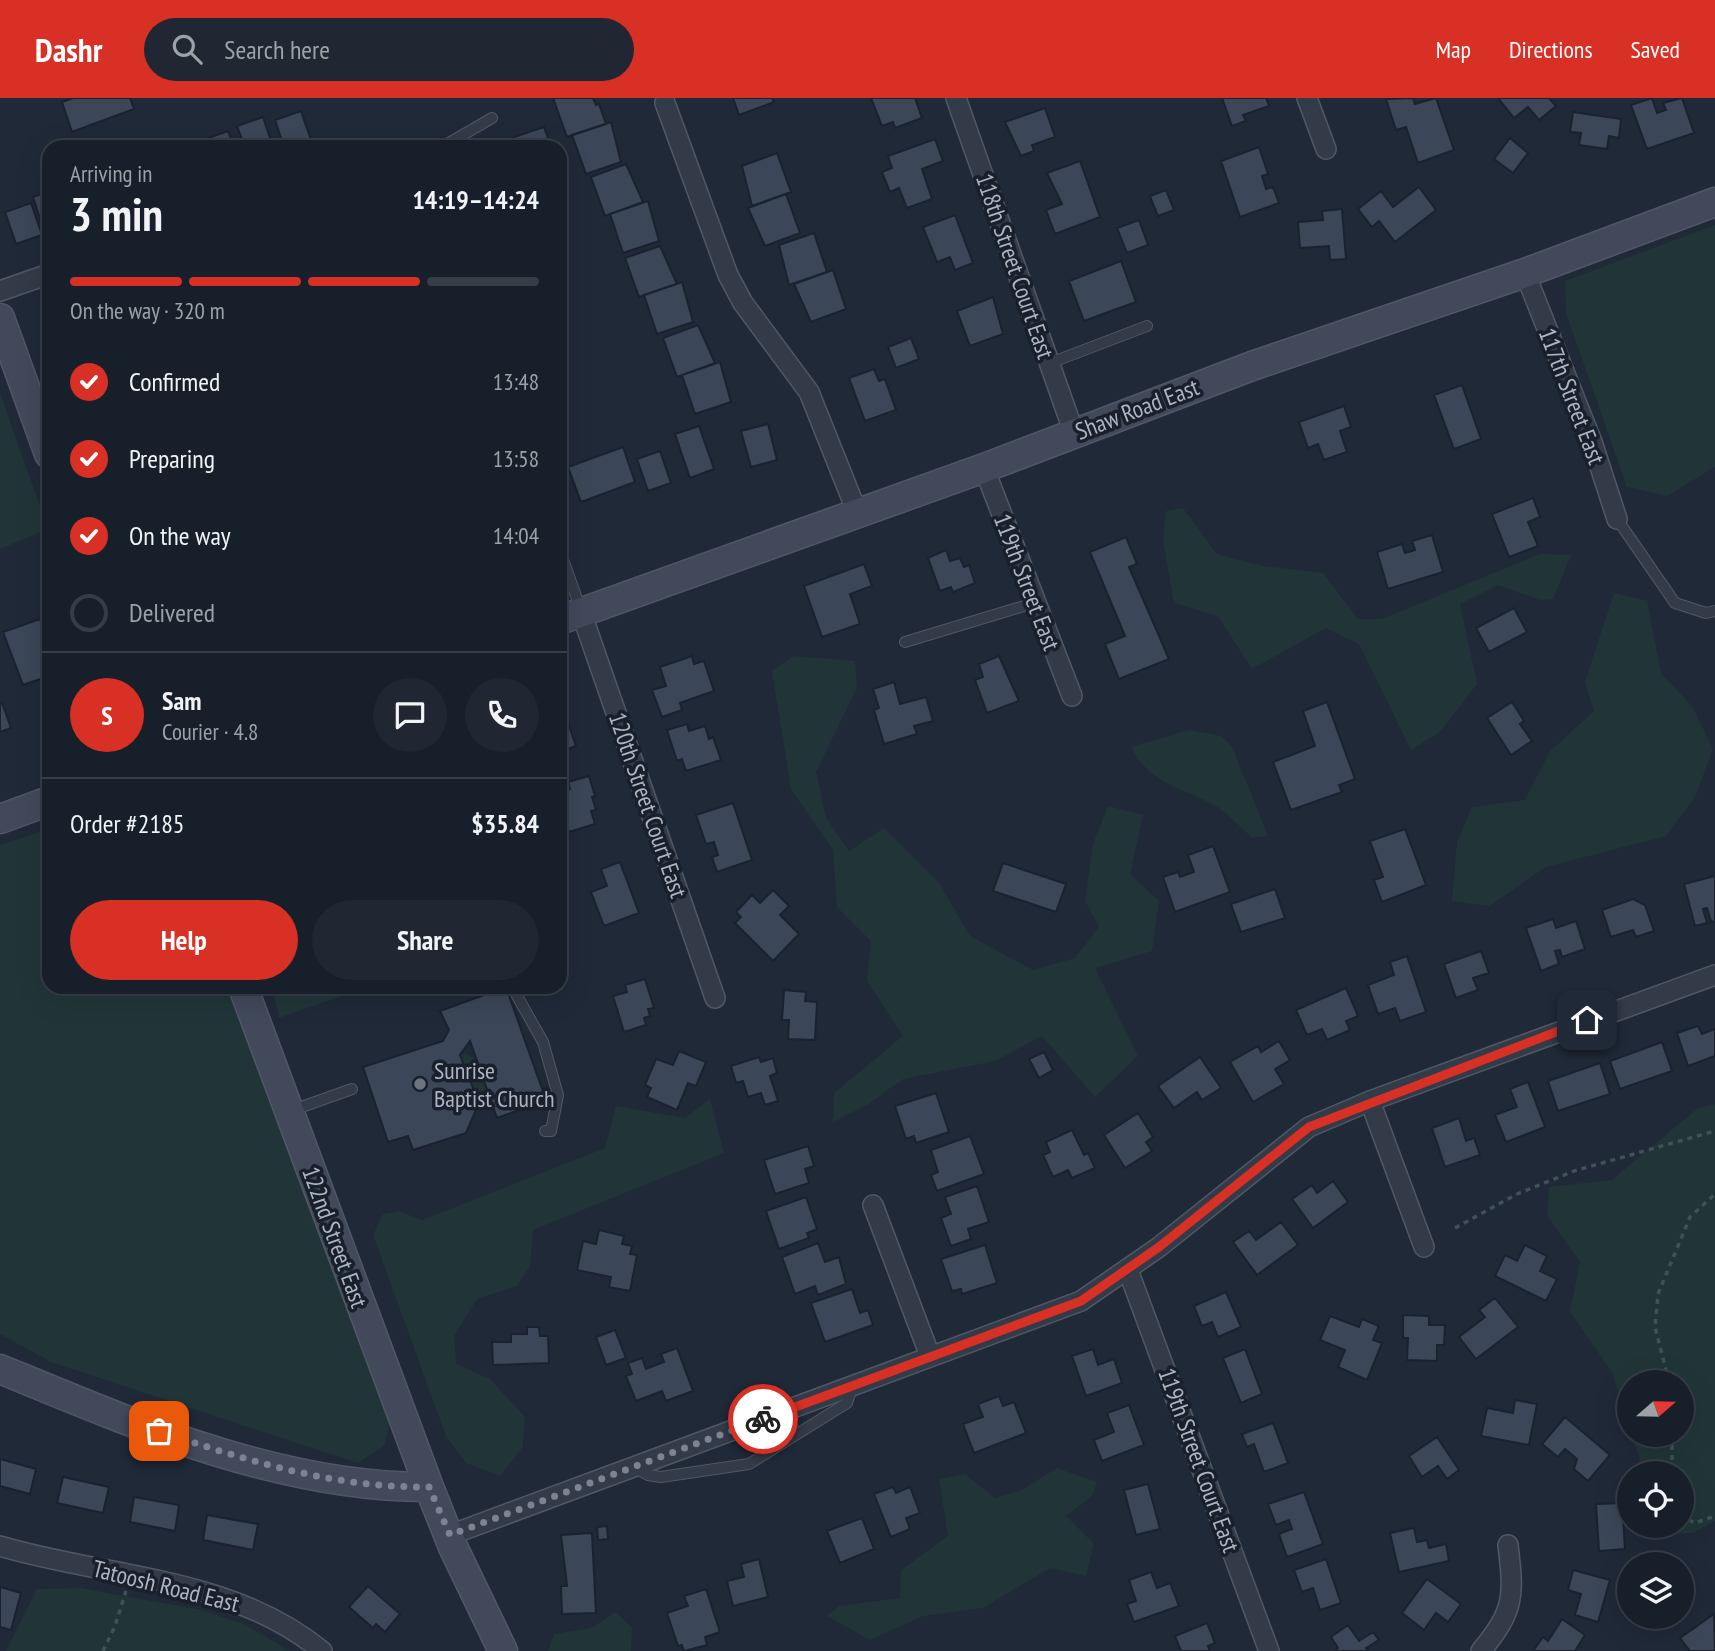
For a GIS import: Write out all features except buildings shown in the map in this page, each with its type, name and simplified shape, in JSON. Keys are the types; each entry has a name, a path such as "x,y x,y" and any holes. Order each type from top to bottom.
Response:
{"main road":[{"name":"Shaw Road East","path":"571,616 984,468 1252,366 1525,273 1715,202"},
{"path":"0,318 42,435"},
{"path":"0,819 42,804"},
{"name":"122nd Street East","path":"246,994 429,1487 503,1651"},
{"path":"0,1369 136,1423 284,1470 389,1487 429,1487"}],"street":[{"name":"118th Street Court East","path":"956,98 1074,433"},
{"path":"1307,98 1326,149"},
{"path":"665,103 728,275 755,320 792,365 809,392 857,512"},
{"name":"117th Street East","path":"1525,273 1592,442 1617,519"},
{"path":"0,291 42,276"},
{"name":"119th Street East","path":"984,468 1072,696"},
{"name":"120th Street Court East","path":"571,616 715,999"},
{"path":"450,1535 1081,1301 1128,1270 1296,1135 1370,1101 1715,975"},
{"path":"1370,1101 1424,1247"},
{"path":"873,1205 930,1356"},
{"name":"119th Street Court East","path":"1128,1270 1269,1651"},
{"path":"1481,1651 1505,1616 1514,1592 1508,1545"},
{"name":"Tatoosh Road East","path":"0,1546 218,1595 255,1609 287,1626 322,1651"}],"lane":[{"path":"454,140 492,118"},
{"path":"1050,363 1147,326"},
{"path":"1617,519 1675,603 1706,613 1715,611"},
{"path":"567,592 571,616"},
{"path":"905,642 1034,603"},
{"path":"516,994 543,1042 558,1095 551,1131 545,1131"},
{"path":"289,1112 352,1089"},
{"path":"633,1467 648,1475 660,1477 749,1464 847,1403 853,1385"}],"path":[{"path":"1455,1228 1517,1194 1573,1171 1715,1131"},
{"path":"1666,1370 1655,1327 1658,1294 1690,1217 1715,1194"},
{"path":"1694,1522 1715,1516"},
{"path":"103,1651 115,1626 129,1575"}],"green space":[{"path":"1715,225 1715,467 1667,496 1627,487 1566,313 1565,281"},
{"path":"0,393 42,512 42,532 0,549"},
{"path":"1183,508 1217,554 1263,566 1323,573 1358,619 1382,619 1540,554 1571,555 1553,599 1540,600 1498,585 1460,604 1477,684 1440,732 1411,750 1359,644 1326,628 1252,669 1218,616 1174,603 1163,541 1166,511"},
{"path":"1614,593 1647,601 1661,673 1692,706 1713,749 1695,797 1666,836 1546,867 1489,906 1452,901 1457,842 1472,807 1525,800 1550,751 1594,711 1585,682"},
{"path":"794,656 855,661 857,688 816,772 826,818 849,851 884,828 939,883 970,936 1033,970 1075,958 1099,927 1085,901 1093,844 1108,806 1143,815 1130,874 1159,901 1152,951 1095,968 1138,1056 1095,1097 1042,1036 995,1061 903,1079 867,1105 833,1122 834,1093 903,1036 867,981 871,941 837,907 833,850 791,789 772,671"},
{"path":"1189,730 1221,736 1232,747 1268,836 1252,838 1219,808 1156,777 1138,759 1131,747"},
{"path":"42,831 42,994 230,994 234,1000 390,1422 384,1446 358,1463 51,1362 0,1334 0,845"},
{"path":"274,994 348,994 279,1018"},
{"path":"464,1053 475,1059 491,1101 479,1105 460,1055"},
{"path":"710,1099 724,1153 533,1230 530,1266 517,1286 477,1299 454,1336 456,1364 490,1379 525,1417 523,1447 500,1476 466,1463 446,1436 373,1235 383,1214 399,1211 422,1220 605,1148 616,1106 685,1118"},
{"path":"1715,1104 1715,1521 1694,1532 1694,1461 1640,1461 1636,1447 1694,1447 1694,1370 1617,1370 1617,1388 1612,1372 1570,1312 1580,1262 1547,1215 1549,1187 1612,1180 1698,1108"},
{"path":"1057,1468 1097,1482 1092,1496 1066,1516 1094,1544 1086,1576 1050,1568 983,1608 923,1616 870,1640 827,1616 839,1606 900,1598 901,1570 948,1536 939,1479 965,1474 995,1498 1022,1490"},
{"path":"80,1588 197,1609 244,1624 290,1651 6,1651 37,1589"},
{"path":"616,1612 632,1628 631,1651 548,1651 554,1634 591,1628"}],"way so far":[{"path":"159,1431 284,1470 389,1487 429,1487 450,1535 763,1419"}],"place":[{"name":"Sunrise Baptist Church","path":"420,1084"}],"route":[{"path":"763,1419 1081,1301 1159,1247 1309,1127 1370,1101 1587,1020"}]}
